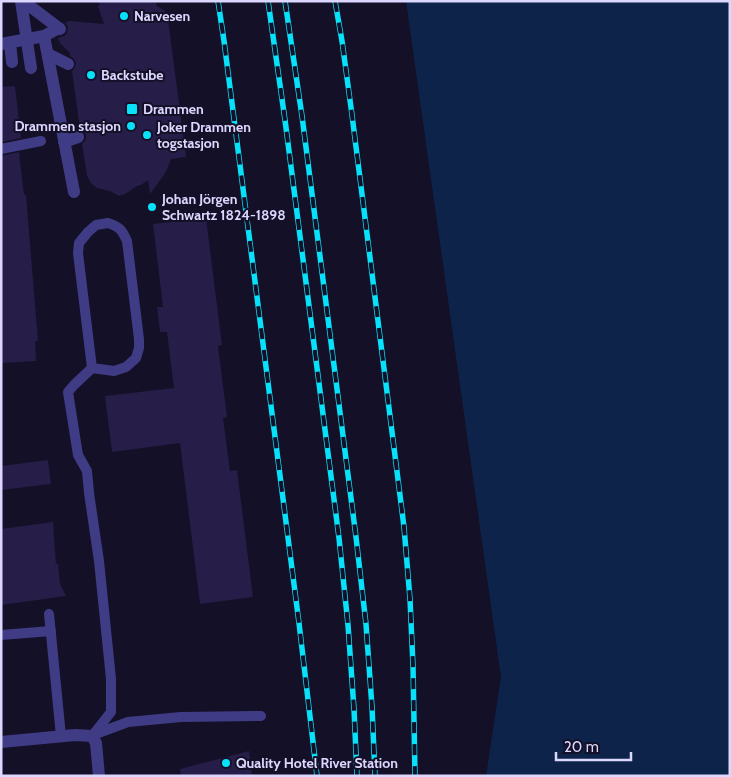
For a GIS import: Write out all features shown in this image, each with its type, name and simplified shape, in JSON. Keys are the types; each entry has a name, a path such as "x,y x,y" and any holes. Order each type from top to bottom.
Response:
{"street":[{"path":"12,62 5,44 44,36 59,28 22,1"},
{"path":"22,1 31,68"},
{"path":"44,36 74,192"},
{"path":"48,54 69,59"},
{"path":"64,142 78,137"},
{"path":"1,742 75,735 92,736 96,744 99,776"}],"lane":[{"path":"1,149 41,141"},
{"path":"108,223 117,226 123,231 127,242 139,348 136,358 126,367 114,371 92,368 78,253 79,243 96,225 108,223"},
{"path":"92,368 68,392 78,455 87,471 99,561 111,679 111,712 92,736"},
{"path":"49,614 62,736"},
{"path":"1,635 50,631"},
{"path":"92,736 128,722 181,717 261,716"}],"water":[{"path":"406,1 730,1 730,776 486,776 501,677"}],"building":[{"name":"Drammen stasjon","path":"98,1 155,1 157,6 165,11 168,19 186,157 171,159 166,172 150,194 148,180 119,196 110,191 97,188 87,176 82,144 86,139 86,135 80,129 72,71 76,63 58,38 67,33 68,26 65,23 69,21 104,24"},
{"path":"15,86 21,138 1,142 1,87"},
{"path":"19,152 24,195 26,195 38,341 35,341 36,361 1,363 1,156"},
{"path":"206,218 222,345 218,346 227,417 223,418 230,471 237,470 253,597 200,604 180,443 112,452 105,396 174,388 167,332 160,332 157,307 163,307 153,224"},
{"path":"48,460 51,484 1,490 1,466"},
{"path":"53,522 56,564 58,563 60,584 66,596 1,605 1,529"},
{"name":"Quality Hotel River Station","path":"249,751 252,776 181,776 180,769"}],"railway":[{"path":"218,1 299,623 317,776"},
{"path":"268,1 339,538 348,625 357,776"},
{"path":"285,1 302,116 356,537 366,624 375,776"},
{"path":"335,1 352,115 404,527 413,666 415,776"}],"place":[{"name":"Narvesen","path":"124,16"},
{"name":"Backstube","path":"91,75"},
{"name":"Drammen","path":"132,109"},
{"name":"Drammen stasjon","path":"131,126"},
{"name":"Joker Drammen togstasjon","path":"147,135"},
{"name":"Johan Jörgen Schwartz 1824-1898","path":"152,207"},
{"name":"Quality Hotel River Station","path":"226,763"}]}
